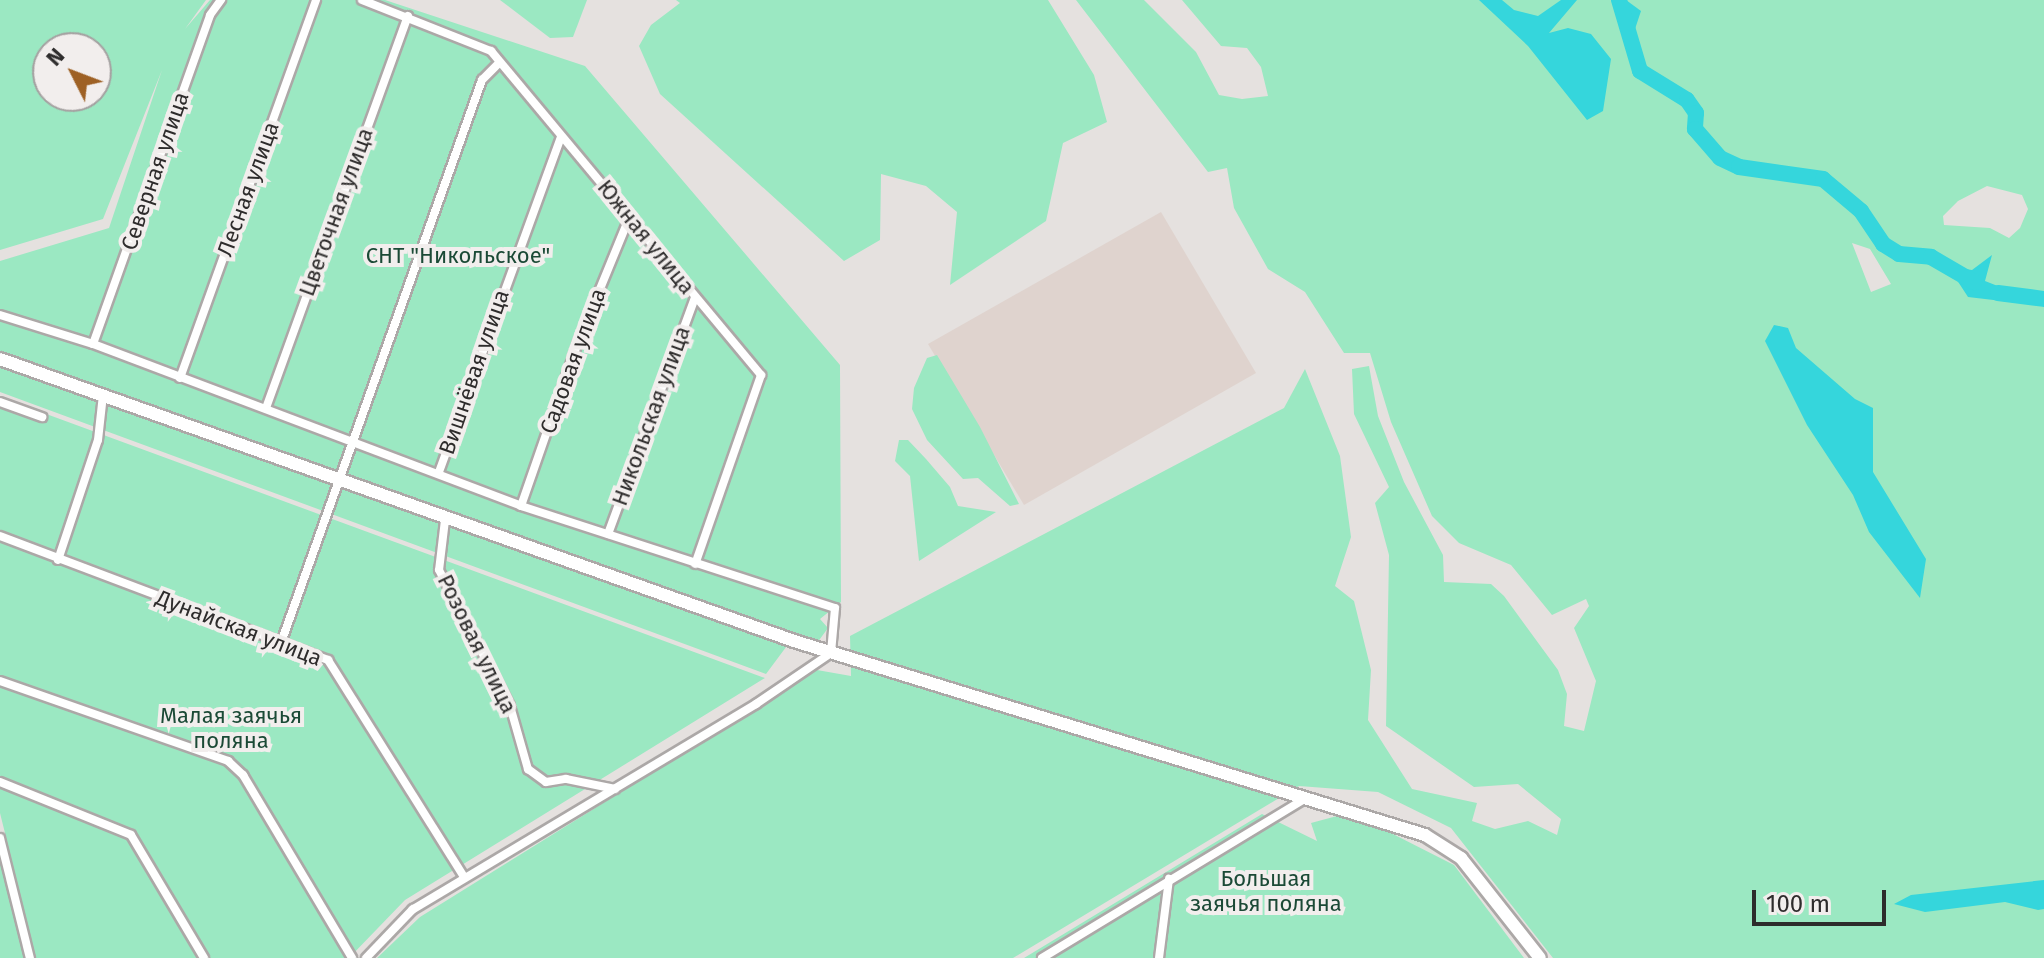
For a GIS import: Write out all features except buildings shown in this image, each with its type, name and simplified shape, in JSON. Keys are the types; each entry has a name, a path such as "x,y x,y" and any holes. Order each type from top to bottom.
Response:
{"street":[{"name":"Северная улица","path":"93,344 210,15 221,0"},
{"name":"Лесная улица","path":"180,378 316,0"},
{"name":"Южная улица","path":"362,0 480,43 761,375 695,564"},
{"name":"Цветочная улица","path":"266,408 408,16"},
{"path":"282,640 323,529 335,482 482,80 499,63"},
{"name":"Вишнёвая улица","path":"439,472 561,137"},
{"name":"Садовая улица","path":"521,506 577,345 629,218"},
{"name":"Никольская улица","path":"608,534 695,297"},
{"path":"0,315 93,344 439,472 521,506 835,608 831,653"},
{"path":"0,359 335,482 831,653 1425,835 1461,858 1540,958"},
{"path":"58,560 98,440 103,395"},
{"path":"0,402 42,417"},
{"name":"Розовая улица","path":"445,520 439,570 510,706 528,769 546,782 566,779 615,789"},
{"name":"Дунайская улица","path":"0,536 58,560 282,640 339,670 464,877"},
{"path":"366,958 413,909 615,789 831,653"},
{"path":"0,681 228,761 243,775 352,958"},
{"path":"0,782 131,835 204,958"},
{"path":"1042,958 1306,798"},
{"path":"0,838 30,958"},
{"path":"1159,958 1169,879"}],"shaded area":[{"path":"1161,212 1256,373 1024,505 928,344"}],"green space":[{"name":"СНТ \"Никольское\"","path":"0,0 206,0 185,29 210,0 385,0 585,66 840,365 841,602 820,619 828,628 817,643 792,639 766,674 0,392 0,261 109,228 162,70 103,219 0,250"},
{"path":"500,0 587,0 573,37 550,38"},
{"path":"676,0 1048,0 1094,75 1107,122 1063,143 1046,221 950,285 957,212 926,186 881,174 880,240 844,261 660,94 639,46 651,25 680,3"},
{"path":"1076,0 1144,0 1196,52 1219,95 1242,99 1268,96 1261,67 1247,48 1221,46 1182,0 2044,0 2044,958 1553,958 1451,828 1378,792 1299,786 1013,958 377,958 420,917 817,670 851,676 850,636 1284,408 1305,369 1340,456 1351,537 1335,586 1354,601 1371,670 1368,720 1412,789 1477,803 1472,821 1495,829 1528,821 1557,835 1561,819 1518,784 1474,787 1386,726 1389,555 1375,503 1389,487 1354,414 1352,369 1369,366 1378,416 1404,482 1443,555 1444,582 1491,584 1504,596 1558,670 1567,694 1564,726 1584,731 1596,681 1574,628 1589,606 1586,599 1552,615 1511,565 1459,543 1432,516 1391,422 1370,353 1344,353 1305,292 1268,269 1234,208 1227,168 1208,172","holes":["1987,186 2022,195 2028,209 2020,228 2009,238 1990,228 1944,225 1943,216 1958,201","1852,243 1870,249 1891,284 1871,292"]},
{"path":"937,355 980,427 1019,504 1010,506 978,478 963,479 927,440 912,409 914,388 927,358"},
{"name":"Малая заячья поляна","path":"0,397 765,678 405,900 349,958 36,958 0,813"},
{"path":"899,440 908,440 926,459 950,487 958,506 996,512 919,561 910,476 895,461"},
{"name":"Большая заячья поляна","path":"1262,814 1317,841 1311,823 1337,816 1387,831 1454,865 1524,958 1024,958"},
{"path":"0,848 27,958 0,958"}],"water":[{"path":"1479,0 1502,0 1514,10 1538,16 1561,0 1577,0 1549,33 1568,28 1591,34 1611,59 1603,111 1587,120 1528,46"},
{"path":"1612,0 1626,0 1641,11 1633,35 1625,38"},
{"path":"1992,255 1985,281 2018,294 2019,303 1968,297 1953,274 1959,268 1972,270"},
{"path":"1774,325 1788,328 1796,348 1855,399 1873,408 1873,472 1926,559 1920,598 1869,532 1853,495 1807,425 1765,341"},
{"path":"2044,880 2044,909 2038,910 2005,902 1925,912 1894,904 1911,895"}],"waterway":[{"path":"1619,0 1640,71 1687,100 1696,113 1695,129 1720,158 1739,167 1823,179 1861,211 1883,244 1899,254 1931,257 1974,282"},
{"path":"1998,293 2044,299"}]}
